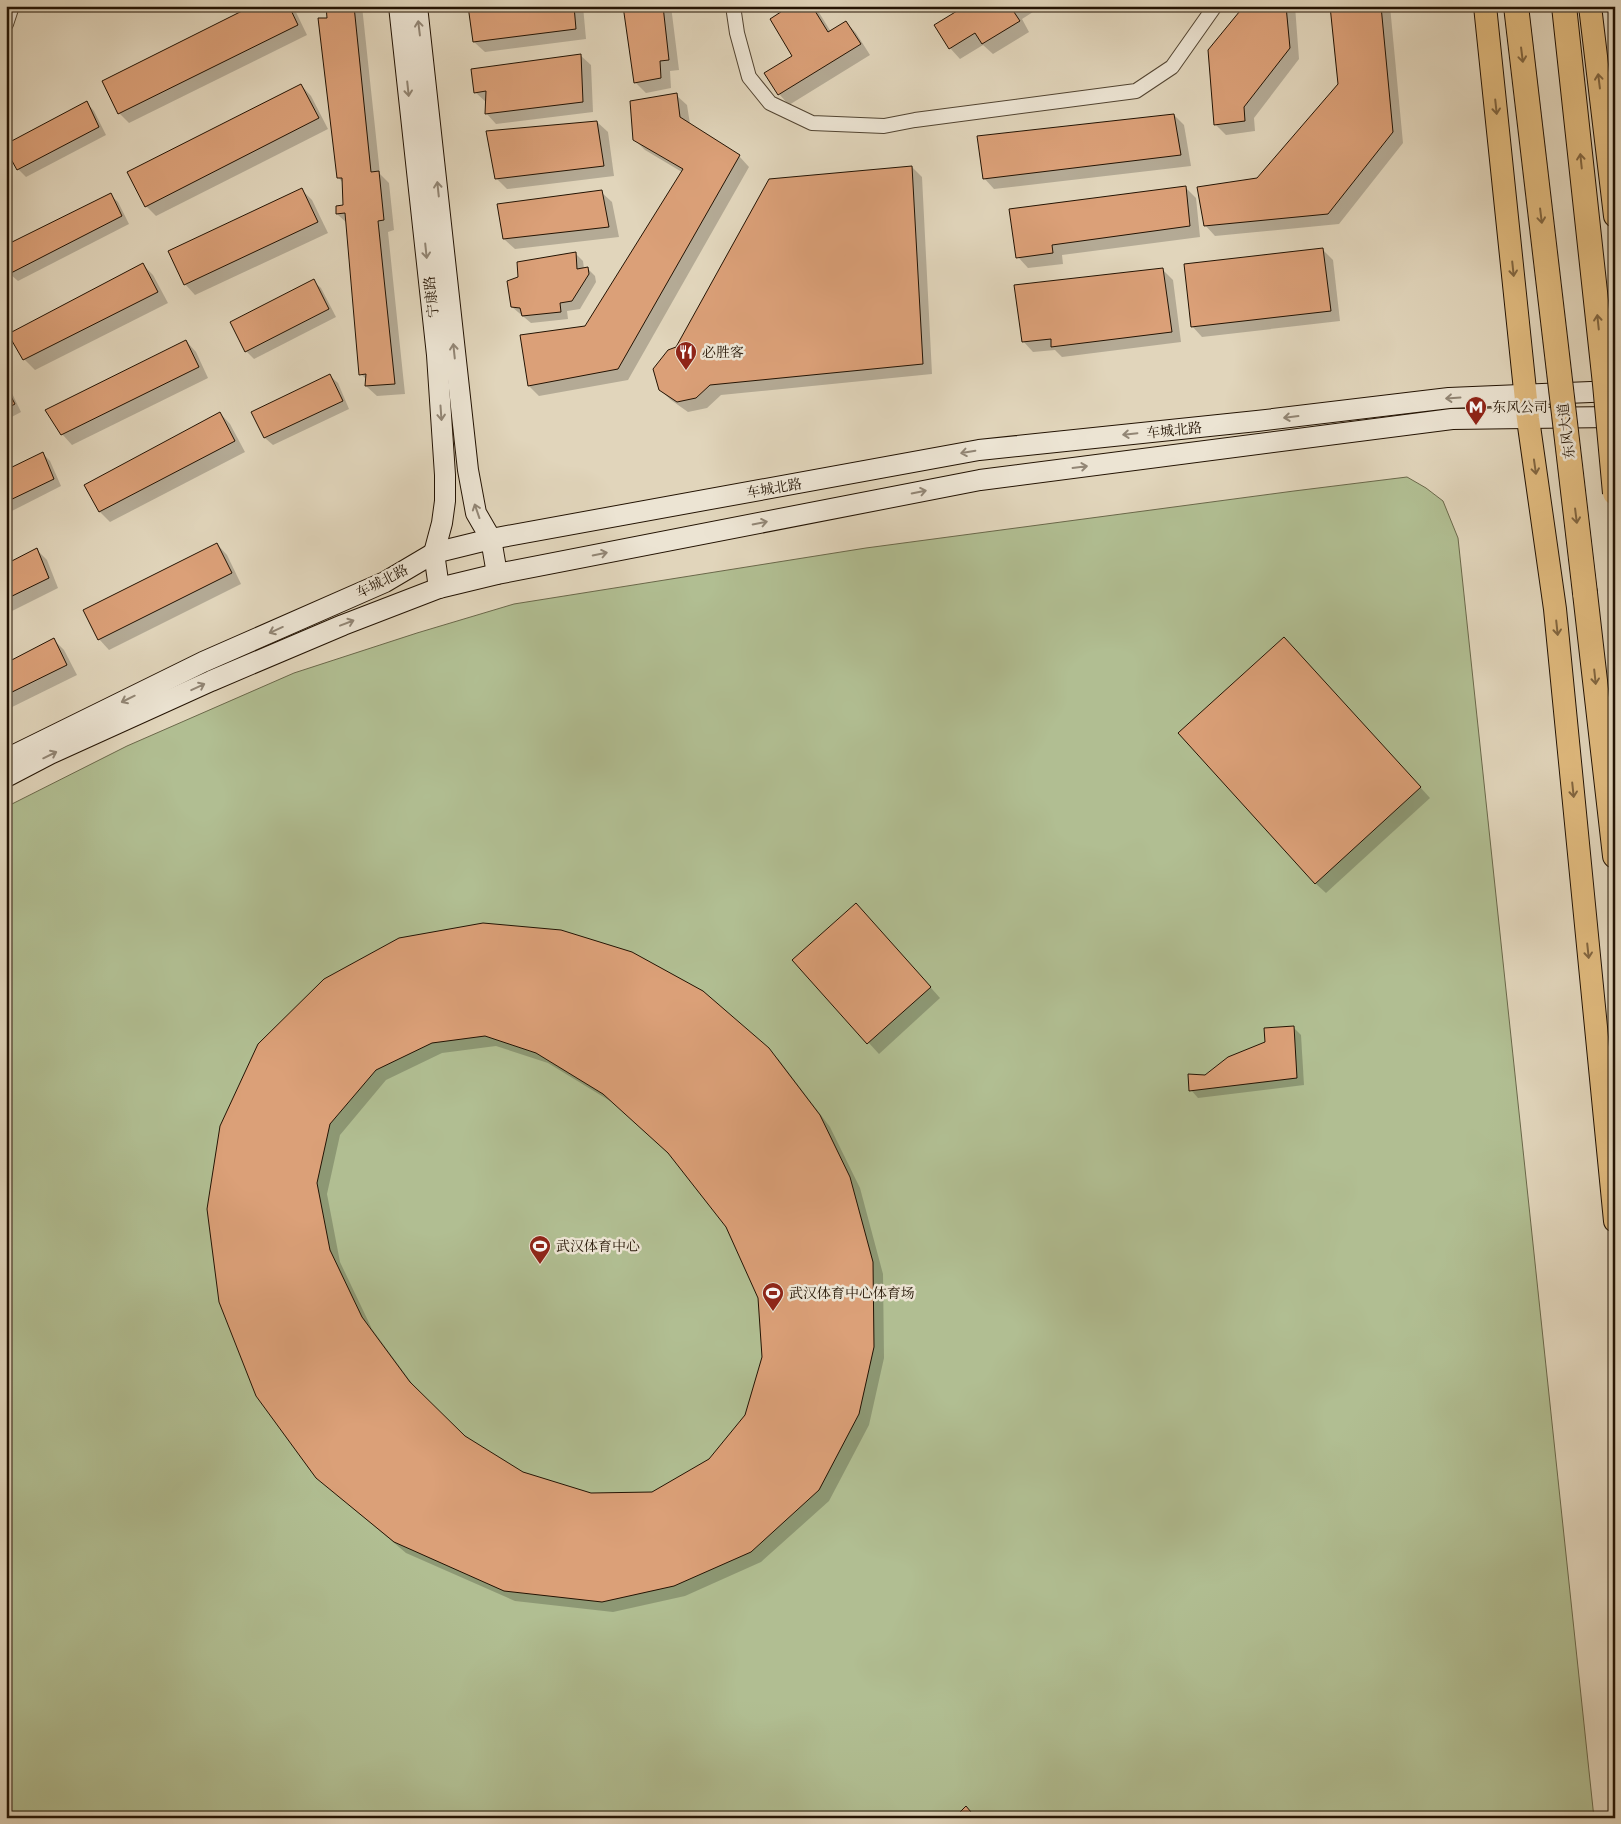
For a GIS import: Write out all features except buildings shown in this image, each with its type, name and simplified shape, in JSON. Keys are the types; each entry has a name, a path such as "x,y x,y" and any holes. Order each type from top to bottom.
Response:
{"highway":[{"name":"东风大道","path":"1516,6 1615,856"},
{"path":"1564,6 1615,493"}],"main road":[{"name":"宁康路","path":"399,6 438,355 445,466 445,501 442,523 434,553 439,588"},
{"path":"416,6 468,470 476,513 491,539 496,574"},
{"path":"1486,6 1528,419 1555,609 1615,1221"},
{"path":"1590,6 1615,216"},
{"name":"车城北路","path":"6,759 203,662 385,582 434,553 491,539 979,450 1247,422 1449,398 1615,391"},
{"name":"车城北路","path":"6,777 50,754 343,624 439,588 496,574 980,480 1452,419 1615,417"}],"street":[{"path":"6,24 12,6"},
{"path":"733,6 748,76 770,103 812,123 884,126 915,120 1136,91 1172,67 1214,6"}],"green space":[{"name":"武汉体育中心体育场","path":"1407,477 1443,501 1458,538 1594,1818 6,1818 6,807 127,746 294,673 514,604 866,548"}],"place":[{"name":"必胜客","path":"686,371"},
{"name":"东风公司","path":"1476,426"},
{"name":"武汉体育中心","path":"540,1265"},
{"name":"武汉体育中心体育场","path":"773,1312"}]}
